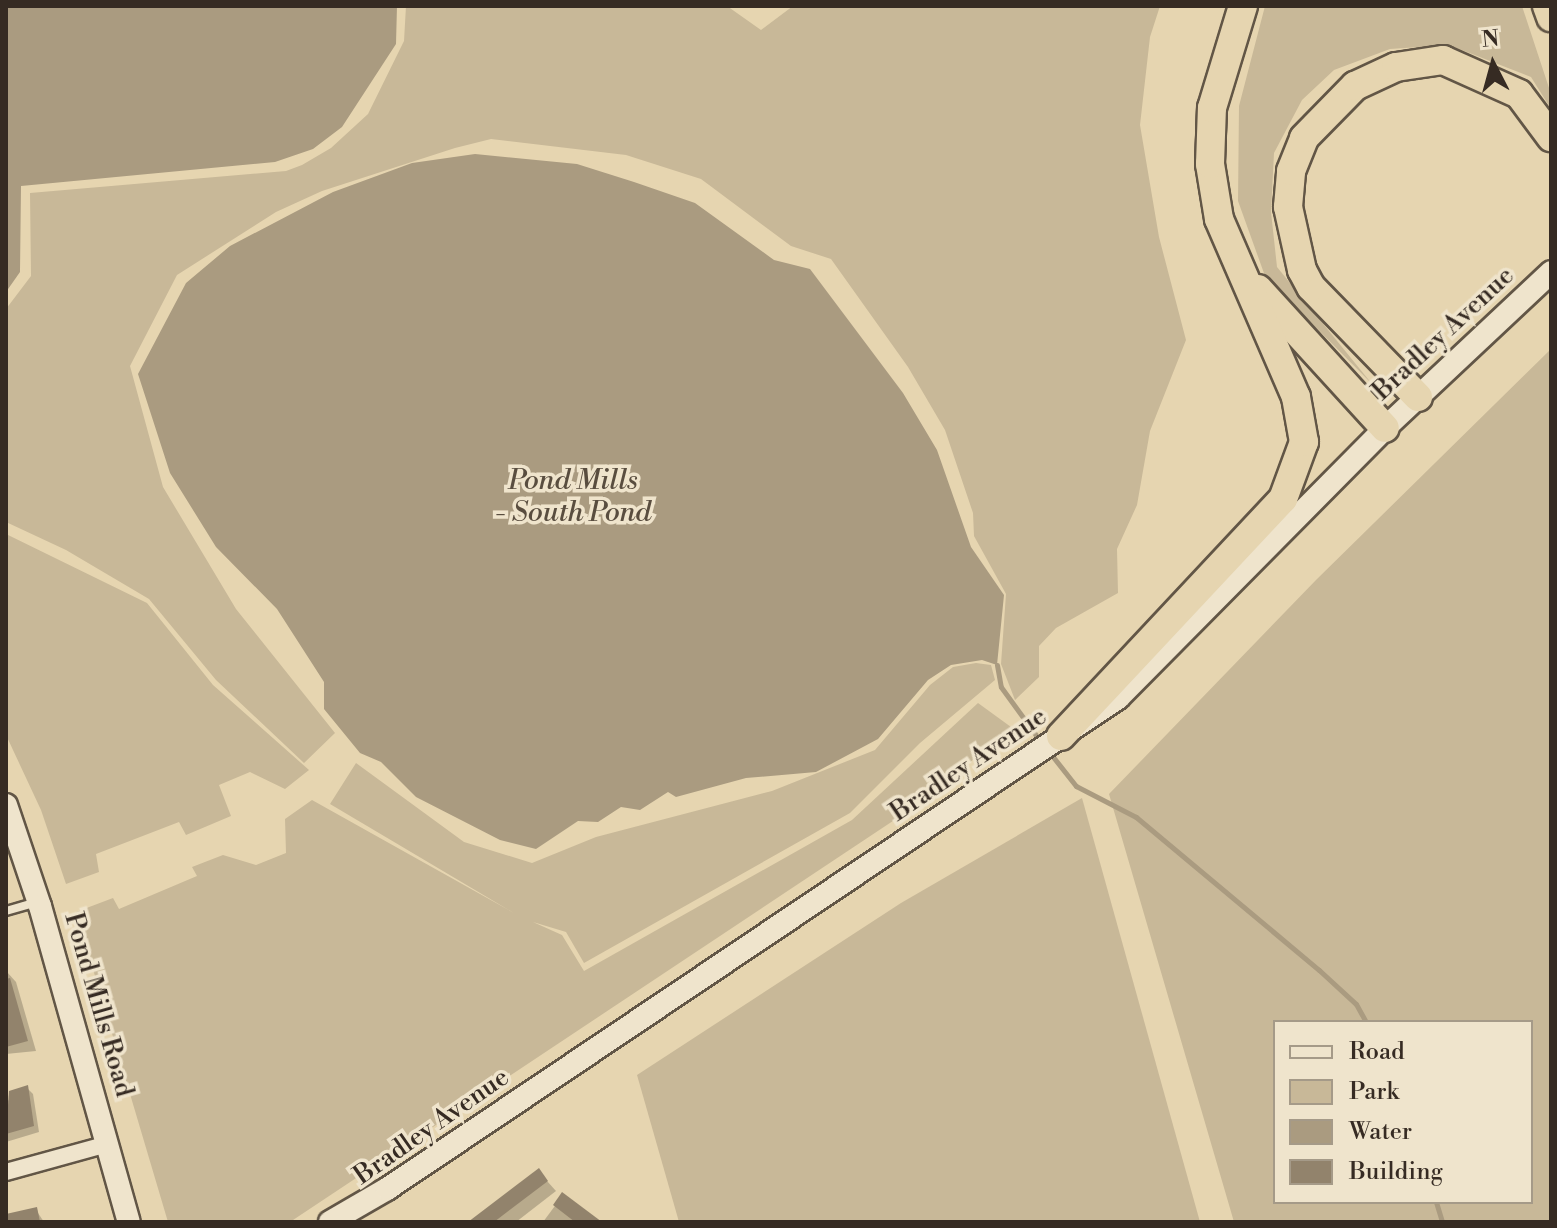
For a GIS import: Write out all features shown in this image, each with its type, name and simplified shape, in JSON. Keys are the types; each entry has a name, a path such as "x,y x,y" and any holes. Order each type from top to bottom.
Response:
{"highway":[{"path":"1061,736 1283,499 1296,471 1304,442 1296,397 1219,219 1210,164 1212,108 1243,6"},
{"path":"1547,6 1551,17"},
{"path":"1418,397 1311,287 1302,270 1288,207 1291,171 1304,138 1355,86 1396,67 1443,60 1519,94 1551,137"},
{"path":"1244,273 1385,428"}],"main road":[{"name":"Bradley Avenue","path":"352,1222 370,1199 1118,698 1385,428 1551,272"},
{"name":"Pond Mills Road","path":"6,805 38,901 129,1222"},
{"path":"330,1222 370,1199"}],"street":[{"path":"6,1172 108,1144"}],"lane":[{"path":"6,911 38,901"}],"green space":[{"path":"406,6 727,6 761,30 793,6 1160,6 1150,37 1140,125 1159,237 1186,340 1150,431 1137,505 1117,549 1118,593 1056,628 1039,646 1039,677 1015,700 1001,664 1006,594 974,536 973,513 945,430 908,367 831,259 791,246 701,179 626,155 491,139 455,148 322,191 276,212 177,275 130,366 163,487 236,609 335,733 304,763 216,680 149,599 66,550 6,522 6,309 31,276 30,193 286,171 302,165 331,148 368,114 404,41"},
{"path":"1265,6 1522,6 1551,94 1551,109 1531,77 1449,45 1390,49 1334,70 1302,100 1274,153 1271,212 1277,267 1372,384 1265,276 1238,201 1239,106"},
{"path":"1551,349 1551,1222 1234,1222 1109,794 1316,580"},
{"path":"6,534 147,603 213,685 309,770 285,789 250,772 219,785 231,816 186,835 179,822 96,854 99,872 66,884 41,810 6,735"},
{"path":"976,663 991,665 995,680 920,743 850,813 584,963 566,932 533,922 562,935 584,971 852,820 978,703 1011,727 932,795 290,1222 168,1222 76,912 113,898 119,909 197,876 192,867 223,855 256,865 286,853 285,819 312,800 514,913 330,804 356,763 464,842 532,863 596,837 772,791 875,750 930,685 953,667"},
{"path":"1082,798 1200,1222 679,1222 637,1075 901,903"}],"water":[{"path":"6,6 397,6 396,44 342,127 313,149 275,162 21,186 20,272 6,292"},
{"name":"Pond Mills - South Pond","path":"475,154 577,164 634,182 695,203 774,260 810,269 903,393 937,450 971,547 1004,595 997,665 982,660 951,665 928,680 878,739 816,772 746,778 676,797 668,792 640,810 621,807 598,822 578,821 536,849 500,840 416,797 381,762 360,753 324,709 324,682 277,609 216,547 170,473 138,374 186,283 230,246 333,192 412,163"}],"building":[{"path":"10,978 28,1041 6,1047 6,979"},
{"path":"28,1085 34,1126 6,1134 9,1091"},
{"path":"539,1168 548,1181 494,1222 468,1222"},
{"path":"562,1192 602,1222 575,1222 553,1205"},
{"path":"37,1207 40,1222 6,1222 6,1214"}],"waterway":[{"path":"997,665 1001,687 1041,742"},
{"path":"1050,753 1076,786 1136,817 1319,970 1356,1004 1365,1020"},
{"path":"1437,1204 1442,1222"}]}
